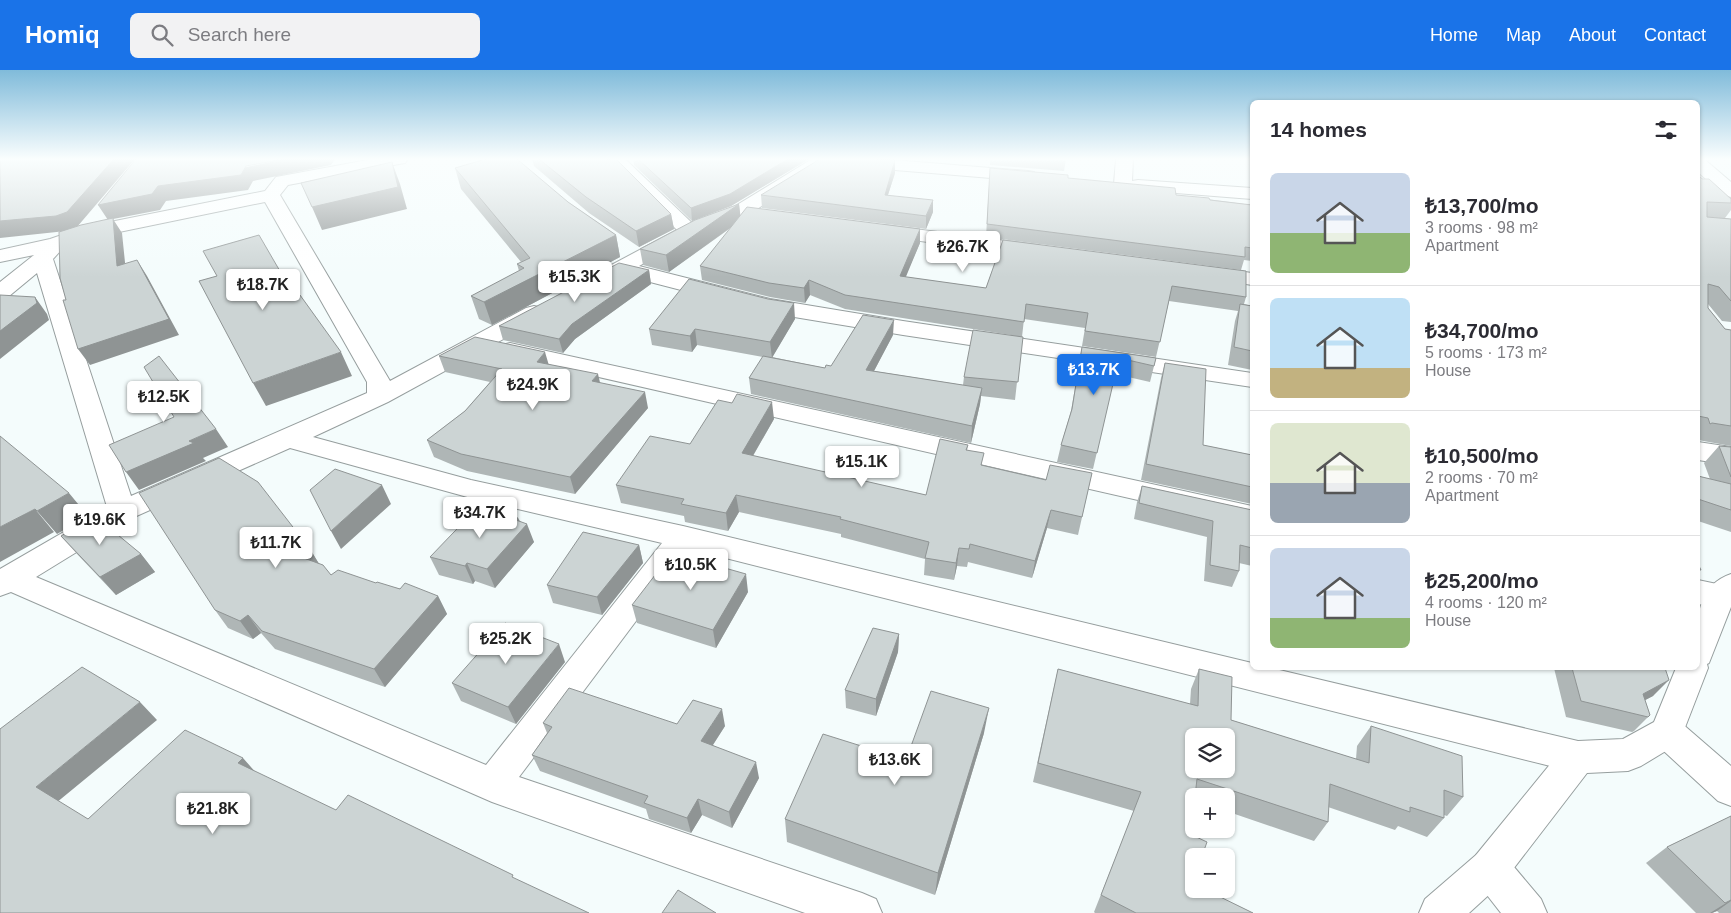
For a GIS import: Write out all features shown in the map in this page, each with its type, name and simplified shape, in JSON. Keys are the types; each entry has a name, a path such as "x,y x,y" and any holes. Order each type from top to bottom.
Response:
{"street":[{"path":"0,292 49,251 85,234 214,198"},
{"path":"289,198 379,382 379,397"},
{"path":"656,198 689,230"},
{"path":"574,292 628,258 689,230 739,212 761,198"},
{"path":"85,234 103,211"},
{"path":"739,212 768,216"},
{"path":"867,228 1055,253"},
{"path":"0,256 49,251"},
{"path":"49,251 122,511"},
{"path":"628,258 770,306 913,330 1250,380"},
{"path":"1193,271 1250,279"},
{"path":"5,581 122,511 379,397 550,304"},
{"path":"477,342 1250,516"},
{"path":"288,439 471,489 683,537 1578,757 1628,756 1668,732 1691,670"},
{"path":"1700,450 1731,456"},
{"path":"492,785 683,537"},
{"path":"5,581 492,785 862,913"},
{"path":"1700,647 1716,591"},
{"path":"1668,732 1731,789"},
{"path":"1439,913 1490,868 1578,757"},
{"path":"1490,868 1527,913"}],"building":[{"path":"0,198 79,198 67,212 56,216 0,221"},
{"path":"104,198 131,198 98,205"},
{"path":"308,198 349,198 312,207"},
{"path":"480,198 564,198 616,235 484,302 471,296 524,268 517,264 530,258"},
{"path":"588,198 655,198 671,214 636,231"},
{"path":"681,198 718,198 691,208"},
{"path":"787,198 933,200 926,216"},
{"path":"988,198 1209,198 1210,200 1250,205 1250,248 1245,247 1245,257 987,224"},
{"path":"1700,198 1730,198 1731,203 1707,202 1707,217 1731,219 1731,301 1719,287 1708,284 1708,308 1725,329 1731,330 1731,426 1710,424 1708,418 1700,416"},
{"path":"739,204 666,255 640,249 695,220"},
{"path":"747,207 920,229 900,276 986,288 1003,240 1246,271 1246,297 1172,286 1160,342 1085,331 1088,313 1026,304 1024,322 845,295 809,280 804,288 769,283 700,266"},
{"path":"113,218 117,266 137,260 169,319 78,349 63,300 66,300 60,278 59,232"},
{"path":"259,235 295,297 300,295 341,352 253,383 199,281 217,276 203,251"},
{"path":"619,263 649,270 572,324 559,339 499,326"},
{"path":"689,279 768,299 794,303 770,342 695,329 690,336 649,329"},
{"path":"0,295 35,297 37,303 0,331"},
{"path":"1240,304 1250,306 1250,351 1234,347"},
{"path":"863,315 894,320 866,370 982,388 972,426 749,378 763,356 825,368 826,365 831,366"},
{"path":"973,330 1023,337 1018,382 964,377"},
{"path":"475,337 545,352 537,362 598,374 592,381 645,392 570,477 461,454 427,440 465,411 502,369 439,356"},
{"path":"1082,347 1156,358 1154,366 1119,358 1097,453 1061,445 1072,409"},
{"path":"159,356 216,429 189,441 194,443 126,472 109,445 174,417 144,367"},
{"path":"1165,363 1206,369 1203,445 1250,455 1250,487 1146,464"},
{"path":"737,394 772,402 742,453 926,495 940,439 968,445 966,450 984,453 981,465 1046,480 1050,465 1092,473 1082,517 1051,510 1035,561 970,544 969,549 959,548 956,563 925,558 929,542 840,519 841,517 736,495 726,513 681,504 684,499 616,485 650,436 690,444 718,400 732,403"},
{"path":"0,436 69,493 37,511 35,509 0,527"},
{"path":"1719,446 1731,447 1731,477"},
{"path":"219,458 258,482 310,549 301,557 323,565 331,575 338,570 400,589 405,583 438,596 374,669 262,631 248,615 240,621 215,610 139,493"},
{"path":"335,469 382,485 331,531 310,490"},
{"path":"1700,476 1731,484 1731,510 1700,500"},
{"path":"1142,486 1250,510 1250,548 1240,545 1239,571 1210,565 1213,521 1139,503"},
{"path":"477,508 518,518 516,520 527,524 487,569 467,563 465,566 430,557"},
{"path":"95,516 141,554 100,577 61,536"},
{"path":"583,532 639,545 597,597 547,585"},
{"path":"672,553 746,574 713,630 632,605"},
{"path":"505,623 559,644 508,707 452,683"},
{"path":"873,628 899,634 876,699 845,690"},
{"path":"82,667 140,702 36,787 88,819 185,730 243,758 238,763 336,810 348,795 513,875 512,877 589,913 0,913 0,729"},
{"path":"1058,669 1198,706 1199,669 1232,677 1231,720 1369,763 1371,726 1462,756 1463,797 1444,790 1444,818 1410,807 1410,812 1330,784 1328,822 1235,791 1235,788 1224,788 1197,779 1196,788 1185,788 1185,838 1198,838 1207,842 1205,848 1185,848 1185,898 1222,898 1253,913 1136,913 1101,895 1141,792 1038,763"},
{"path":"1573,670 1666,670 1669,680 1643,694 1650,715 1648,717 1581,701"},
{"path":"569,688 677,724 693,700 722,709 701,741 756,762 729,812 698,799 687,818 644,803 648,796 532,755 552,727 543,723"},
{"path":"931,691 989,708 938,873 785,819 823,734 906,760"},
{"path":"1731,816 1731,900 1725,903 1667,847"},
{"path":"678,890 716,913 662,913"}]}
